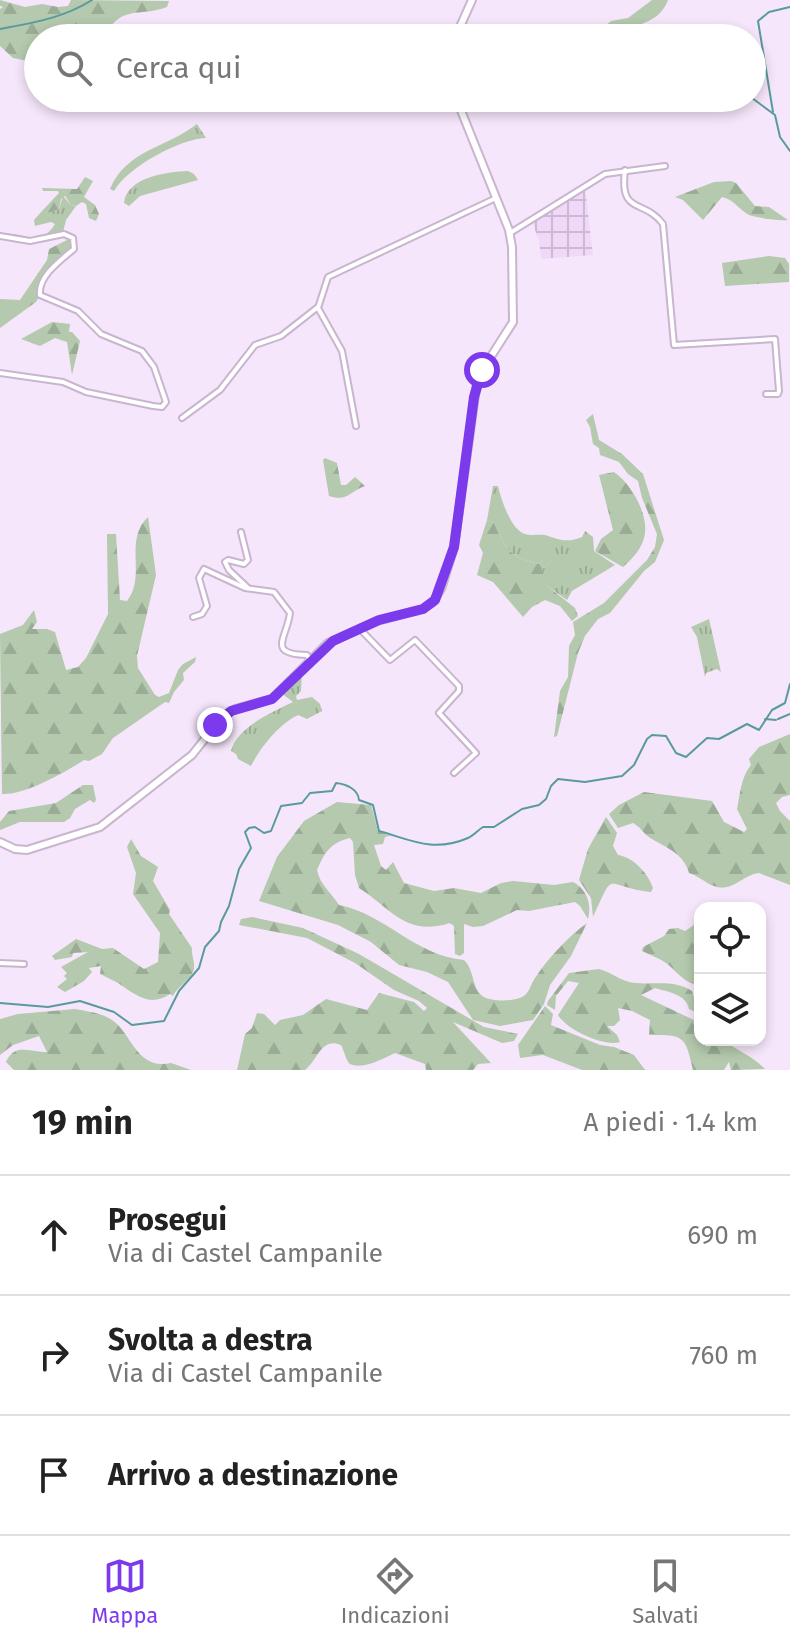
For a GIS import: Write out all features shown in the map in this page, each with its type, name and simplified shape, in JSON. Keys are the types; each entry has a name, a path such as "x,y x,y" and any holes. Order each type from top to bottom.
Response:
{"street":[{"path":"461,24 472,0"},
{"path":"0,842 26,851 101,827 191,756 223,716 235,709 272,699 331,642 379,620 426,608 435,600 455,542 478,378 514,320 510,233 462,112"},
{"path":"510,233 604,175 665,166"},
{"path":"625,170 623,188 626,197 663,224 674,345 775,339 779,391 778,394 766,394"},
{"path":"182,418 220,390 254,346 281,336 318,307 331,275 496,198"},
{"path":"0,236 30,241 64,234 73,238 75,248 51,270 41,285 40,293 43,298 76,310 101,334 134,346 149,359 165,398 164,405 158,407 119,400 84,391 67,382 0,373"},
{"path":"318,307 342,353 356,426"},
{"path":"241,532 248,560 244,564 228,560 226,564 239,580 253,590"},
{"path":"193,617 206,609 199,579 204,569 253,590 270,590 279,596 290,614 281,640 282,647 292,654 307,655 310,660"},
{"path":"359,628 390,660 415,640 459,686 439,713 476,753 454,773"},
{"path":"0,963 24,964"}],"shaded area":[{"path":"585,187 593,255 541,259 539,240 531,220"}],"green space":[{"path":"0,0 25,7 42,4 68,6 71,0 169,1 167,7 124,16 113,24 24,24 24,60 13,58 0,46 0,9 3,7"},
{"path":"652,0 668,0 660,13 641,24 607,24 628,18"},
{"path":"197,124 206,138 182,143 155,156 130,173 114,191 110,189 117,176 137,157"},
{"path":"188,171 198,180 140,196 129,206 124,203 132,187 140,182 159,175"},
{"path":"85,177 93,181 84,197 95,205 99,214 96,221 89,218 86,204 71,205 65,196 59,209 44,214 42,211 59,193 43,191 42,188 77,189"},
{"path":"731,181 755,206 769,207 788,220 749,215 722,197 703,220 683,200 675,197 714,182"},
{"path":"63,196 76,206 66,220 63,232 34,239 0,235 35,238 49,232 55,224 35,226 34,220 42,211 59,209"},
{"path":"71,238 74,247 54,264 38,288 36,302 0,328 0,299 20,300 47,260 49,249"},
{"path":"769,256 785,258 789,264 789,282 725,286 722,263"},
{"path":"52,322 70,324 69,332 80,341 72,375 67,342 55,338 40,346 21,339"},
{"path":"593,414 599,440 622,454 643,474 664,540 655,562 585,636 557,736 554,737 560,691 568,677 569,646 575,635 573,622 604,603 647,560 655,547 657,534 638,481 619,462 600,455 599,448 593,444 586,420"},
{"path":"325,458 337,463 341,485 346,485 355,477 365,486 345,497 329,496"},
{"path":"614,472 633,493 645,523 641,545 623,567 595,551 601,539 613,530 599,475"},
{"path":"493,486 498,486 507,513 520,531 528,535 568,540 582,537 585,531 593,537 594,551 615,565 572,591 567,600 540,581 543,568 552,559 539,564 515,555 506,546 494,523 487,520"},
{"path":"148,517 156,575 137,656 138,668 159,697 169,693 183,664 196,657 195,662 183,673 184,680 169,703 165,702 113,738 102,754 33,787 2,794 0,634 23,625 34,610 37,622 32,629 55,632 66,670 78,667 86,658 108,614 107,534 116,534 120,600 127,601 135,580 137,537"},
{"path":"487,520 494,523 506,546 515,555 539,564 543,560 542,554 549,554 552,559 543,568 541,581 575,608 578,616 572,621 560,606 545,600 532,607 523,617 493,582 477,575 483,553 479,545"},
{"path":"709,619 721,672 717,669 706,673 705,677 697,637 691,627"},
{"path":"302,672 297,700 312,697 320,704 322,711 307,719 298,715 284,724 265,744 251,766 238,759 231,751 234,743 247,728 293,702 281,693"},
{"path":"790,734 790,795 776,803 790,821 790,885 759,873 726,887 714,886 689,873 679,856 633,823 618,828 609,814 644,792 712,801 724,822 744,832 747,829 737,809 743,780 751,765 749,759 759,747"},
{"path":"83,785 93,785 96,800 75,809 64,822 20,822 0,830 0,822 9,811 56,803"},
{"path":"337,802 371,805 378,831 390,836 385,837 383,844 374,845 381,866 386,870 393,862 404,883 434,891 454,888 481,893 513,881 554,885 573,882 582,889 589,903 588,919 575,902 529,911 517,910 483,926 464,924 464,953 460,956 455,954 454,926 450,923 421,926 410,923 359,888 350,838 329,849 317,870 339,905 371,917 431,951 464,960 480,994 493,1000 523,997 552,955 587,923 533,1020 500,1026 473,1020 448,982 427,972 399,965 371,942 338,925 259,901 277,857 304,821"},
{"path":"606,817 617,833 613,846 618,855 639,867 653,888 651,892 613,884 605,891 593,917 591,898 579,880 588,849"},
{"path":"131,839 141,856 158,867 153,881 170,910 169,914 192,948 193,972 173,996 170,994 155,1000 142,998 100,974 101,966 89,968 92,972 84,981 65,992 57,987 67,979 64,976 67,973 61,967 88,952 73,953 72,957 55,960 52,956 76,939 102,949 113,948 144,969 158,962 160,933 133,894 136,873 127,847"},
{"path":"252,917 303,928 359,954 484,1027 518,1034 514,1041 502,1043 453,1022 491,1063 478,1064 473,1070 426,1070 425,1064 395,1053 374,1063 361,1066 350,1064 341,1045 334,1043 324,1047 305,1070 237,1070 245,1034 252,1028 257,1013 264,1014 275,1025 280,1020 303,1015 326,999 367,1010 379,993 414,1002 424,1011 427,1008 355,963 307,938 239,925 241,919"},
{"path":"694,925 694,984 666,963 642,951 643,947 664,936 669,929 685,931"},
{"path":"599,969 630,982 685,987 692,991 694,1011 671,992 655,988 641,995 694,1020 694,1046 733,1046 765,1069 731,1070 729,1062 724,1070 693,1070 688,1050 681,1039 649,1035 650,1020 618,1008 620,1020 614,1026 607,1026 620,1042 596,1040 577,1031 558,1015 579,983 568,981 556,996 555,1010 547,1005 569,973"},
{"path":"545,1006 553,1014 551,1025 634,1055 645,1070 582,1070 543,1055 520,1058 518,1045"},
{"path":"75,1009 112,1020 138,1052 152,1062 171,1063 191,1070 14,1070 6,1062 14,1052 47,1052 39,1036 13,1045 0,1055 0,1019 18,1014"}],"waterway":[{"path":"26,24 59,16 92,0"},
{"path":"758,24 769,12 790,7"},
{"path":"0,29 24,24"},
{"path":"766,70 773,112"},
{"path":"766,108 775,115 780,137 790,151"},
{"path":"0,1003 48,1007 80,1001 114,1012 132,1025 164,1021 179,991 199,968 205,947 219,931 239,869 251,848 245,832 255,827 264,833 271,831 281,806 302,803 310,793 332,791 336,783 344,785 354,790 359,800 373,805 379,831 422,844 455,842 470,837 483,827 494,827 522,809 539,805 558,779 585,782 622,776 634,765 652,735 666,736 676,753 686,757 707,738 719,739 747,724 759,730 772,710 785,703 790,684"},
{"path":"778,719 790,714"},
{"path":"765,719 776,720"}],"route":[{"path":"215,725 231,711 272,699 321,649 333,641 379,620 423,609 435,600 454,547 474,397 482,370"}]}
